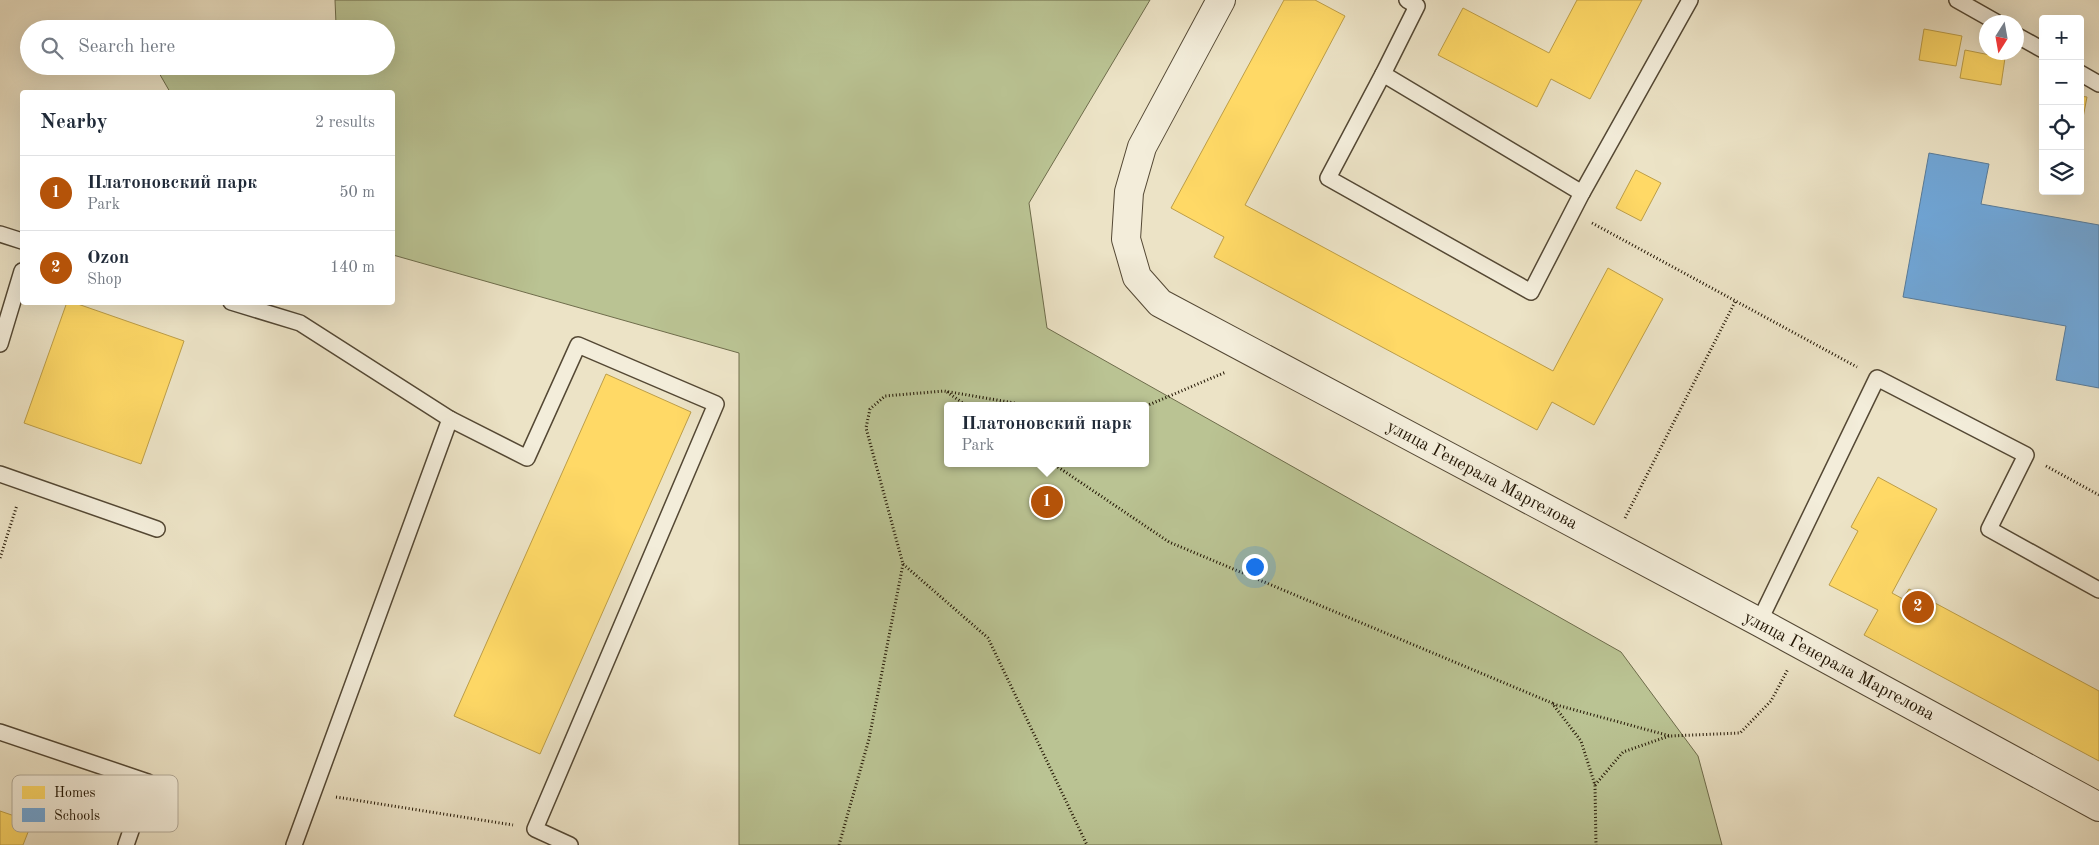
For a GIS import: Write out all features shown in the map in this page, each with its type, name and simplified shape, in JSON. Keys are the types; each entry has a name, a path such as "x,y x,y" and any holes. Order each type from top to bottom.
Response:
{"street":[{"name":"улица Генерала Маргелова","path":"1221,0 1142,147 1129,192 1126,240 1137,277 1160,303 1759,622 2099,807"}],"lane":[{"path":"1415,2 1383,74 1328,178 1531,292 1582,193 1690,0"},
{"path":"1958,0 1984,15"},
{"path":"2024,39 2039,48"},
{"path":"1383,74 1582,193"},
{"path":"2084,75 2099,84"},
{"path":"0,234 20,240"},
{"path":"0,344 2,329 20,277"},
{"path":"241,305 300,323 450,419 527,458 578,345 716,404 535,829 570,845"},
{"path":"1759,622 1877,378 2026,455 1989,529 2099,590"},
{"path":"294,845 450,419"},
{"path":"0,474 157,529"},
{"path":"0,732 127,775"},
{"path":"126,845 131,832"}],"path":[{"path":"1572,213 1736,300 1877,378"},
{"path":"1611,544 1736,300"},
{"path":"1149,405 1242,365 1251,352"},
{"path":"944,391 961,402"},
{"path":"839,845 870,740 903,564 866,428 870,409 885,396 944,391 1009,402"},
{"path":"2026,455 2099,495"},
{"path":"1058,467 1169,542 1552,704 1670,736"},
{"path":"0,558 25,482"},
{"path":"903,564 988,638 1087,845"},
{"path":"1595,785 1623,752 1670,736 1740,733 1771,700 1789,666"},
{"path":"1552,704 1581,741 1595,785 1596,845"},
{"path":"313,793 535,829"}],"green space":[{"path":"335,0 1150,0 1029,203 1047,328 1621,652 1698,756 1722,845 739,845 739,353 395,256 395,90 169,90 160,75 395,75 395,20 336,20"}],"building: Homes":[{"path":"1284,0 1315,0 1345,16 1245,205 1553,371 1608,268 1663,299 1594,425 1552,402 1537,430 1214,257 1224,237 1171,208"},
{"path":"1577,0 1642,0 1590,99 1551,79 1537,107 1438,55 1463,8 1549,53"},
{"path":"1924,29 1962,36 1956,66 1919,60"},
{"path":"1965,50 1979,53 1979,60 2005,60 2001,85 1960,78"},
{"path":"2084,97 2087,97 2084,113"},
{"path":"1636,170 1661,183 1641,221 1616,208"},
{"path":"66,305 81,305 184,341 141,464 24,423"},
{"path":"606,374 691,412 540,754 454,716"},
{"path":"1878,477 1937,509 1892,593 1903,599 1909,589 2099,691 2099,761 1864,635 1878,610 1829,585 1858,531 1851,527"},
{"path":"0,811 12,815 12,832 28,832 23,845 0,845"}],"building: Schools":[{"path":"1929,153 1989,164 1981,204 2099,225 2099,388 2056,380 2066,326 1903,297"}],"place":[{"name":"Платоновский парк","path":"1047,502"},
{"name":"Ozon","path":"1918,607"}]}
